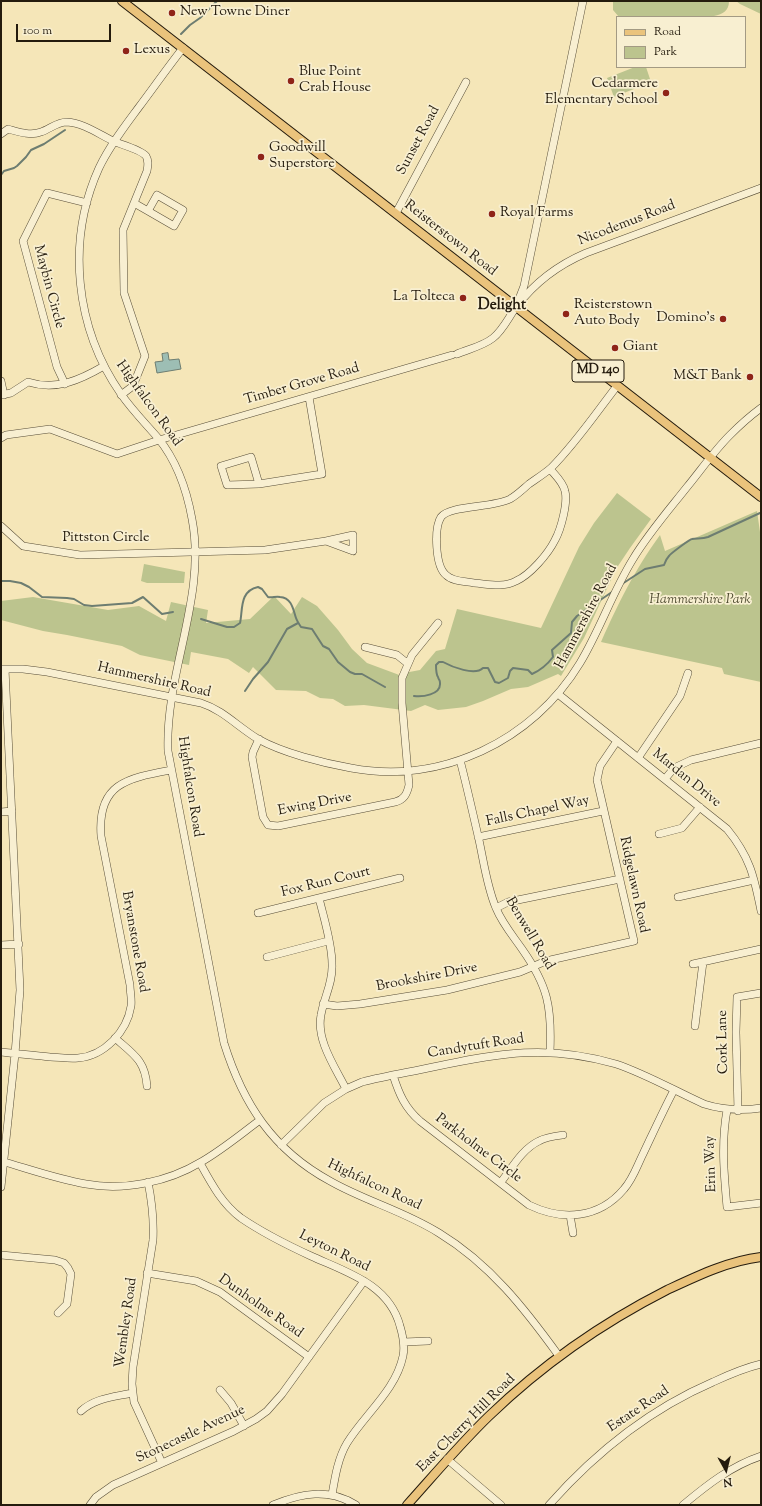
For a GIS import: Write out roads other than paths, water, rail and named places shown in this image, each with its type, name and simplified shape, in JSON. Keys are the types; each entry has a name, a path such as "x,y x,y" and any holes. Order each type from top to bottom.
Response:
{"main road":[{"name":"Reisterstown Road","path":"122,1 761,497"},
{"name":"East Cherry Hill Road","path":"407,1505 489,1416 513,1393 559,1356 613,1320 664,1292 699,1275 723,1266 761,1257"}],"street":[{"path":"516,307 524,286 583,1"},
{"name":"Highfalcon Road","path":"183,48 114,141 100,168 86,203 82,223 79,254 80,290 88,325 104,366 121,395 159,440 177,470 188,500 195,533 196,551 194,584 171,696 167,733 171,770 224,1043 239,1086 260,1120 281,1145 314,1172 330,1182 419,1221 461,1249 482,1265 512,1295 559,1356"},
{"name":"Sunset Road","path":"396,213 466,82"},
{"path":"1,134 8,128 32,134 41,132 58,124 66,122 74,123 98,132 145,155 148,161 147,171 123,230 124,293 146,356 133,386 121,395"},
{"name":"Nicodemus Road","path":"516,307 534,285 560,265 572,259 761,188"},
{"name":"Maybin Circle","path":"65,384 57,367 22,241 47,193 86,203"},
{"path":"134,203 174,226 183,210 157,195 148,211"},
{"name":"Timber Grove Road","path":"159,440 454,354 482,344 494,338 500,332 516,307"},
{"path":"1,381 2,395 11,393 28,382 46,386 65,384 89,375 104,366"},
{"path":"550,469 562,484 567,501 555,540 528,573 516,582 497,585 458,580 446,575 442,570 437,554 437,530 442,517 446,513 453,510 502,503 550,469 571,446 618,386"},
{"path":"259,484 251,457 221,466 227,485 259,484 322,474 309,397"},
{"name":"Hammershire Road","path":"3,669 22,668 46,672 201,703 219,710 259,739 288,751 334,765 373,771 408,771 429,768 460,760 491,747 511,736 542,710 558,694 580,663 633,559 663,516 729,436 761,408"},
{"path":"1,438 6,435 50,429 117,454 159,440"},
{"name":"Pittston Circle","path":"1,526 23,546 80,555 265,550 326,541"},
{"path":"408,771 401,694 402,678 407,663 418,646 438,623"},
{"path":"365,647 397,655 407,663"},
{"path":"1,1187 2,1162 15,1054 20,990 12,811 3,669"},
{"path":"638,758 680,696 688,673"},
{"name":"Mardan Drive","path":"558,694 727,829 741,847 751,869 761,911"},
{"name":"Ewing Drive","path":"259,739 252,757 263,817 268,825 272,827 400,801 403,799 408,790 408,771"},
{"name":"Ridgelawn Road","path":"534,966 546,961 634,941 597,780 597,773 600,766 617,741"},
{"path":"665,779 674,768 690,760 761,743"},
{"name":"Benwell Road","path":"460,760 488,882 496,908 501,918 534,966 542,982 550,1006 550,1052"},
{"name":"Bryanstone Road","path":"1,1052 78,1058 100,1051 121,1032 128,1019 131,998 101,836 101,818 106,801 117,787 125,781 140,776 171,770"},
{"path":"659,834 682,828 700,807"},
{"path":"1,812 12,811"},
{"name":"Falls Chapel Way","path":"478,837 603,811"},
{"name":"Fox Run Court","path":"258,913 400,878"},
{"path":"496,908 508,902 620,879"},
{"path":"678,897 754,880"},
{"path":"319,898 331,954 332,974 327,995 323,1004 320,1023 322,1038 346,1089"},
{"path":"267,957 328,941"},
{"path":"1,945 19,944"},
{"path":"693,964 761,949"},
{"path":"695,1026 703,962"},
{"name":"Brookshire Drive","path":"323,1004 337,1006 411,997 447,990 520,972 534,966"},
{"name":"Cork Lane","path":"738,1110 736,1032 737,997 761,993"},
{"path":"115,1038 141,1062 146,1076 147,1086"},
{"name":"Candytuft Road","path":"281,1145 324,1102 346,1089 362,1082 500,1054 517,1052 550,1052 580,1056 615,1064 632,1070 704,1104 727,1110 761,1108"},
{"name":"Parkholme Circle","path":"393,1075 398,1092 410,1112 420,1121 529,1205 539,1210 556,1215 582,1214 598,1209 613,1200 625,1188 674,1090"},
{"name":"Erin Way","path":"727,1110 723,1132 723,1151 727,1207 761,1203"},
{"path":"2,1162 87,1184 118,1186 148,1182 168,1177 200,1163 260,1120"},
{"path":"501,1182 532,1144 548,1138 563,1135"},
{"name":"Leyton Road","path":"200,1163 217,1193 240,1217 294,1248 346,1270 364,1281 384,1296 399,1320 404,1342 403,1355 394,1379 348,1442 336,1473 332,1495"},
{"name":"Wembley Road","path":"148,1182 154,1224 133,1368 132,1393 162,1463"},
{"path":"570,1215 573,1233"},
{"path":"1,1255 55,1260 64,1263 68,1268 71,1279 67,1304 58,1313"},
{"name":"Dunholme Road","path":"147,1273 196,1281 220,1292 310,1357"},
{"name":"Stonecastle Avenue","path":"90,1505 96,1497 113,1485 244,1426 267,1411 310,1357 364,1281"},
{"path":"404,1342 428,1341"},
{"name":"Estate Road","path":"549,1505 568,1483 600,1453 646,1418 705,1385 761,1364"},
{"path":"220,1390 231,1403 244,1426"},
{"path":"81,1412 91,1403 102,1399 132,1393"},
{"path":"683,1505 705,1486 727,1472 761,1456"},
{"path":"448,1459 501,1505"},
{"path":"273,1505 295,1496 314,1493 332,1495 356,1505"}],"water":[{"path":"168,353 169,360 179,359 181,369 157,373 155,362 163,361 162,354"}],"waterway":[{"path":"181,34 217,1"},
{"path":"1,175 4,171 17,166 31,150 44,144 65,130"},
{"path":"622,584 645,569 664,565 666,559 670,555 690,540 708,537 760,513"},
{"path":"1,581 21,583 42,597 74,599 84,605 92,606 132,603 143,597 162,614 173,612"},
{"path":"201,619 227,627 234,627 240,623 245,597 248,592 258,587 262,589 268,597 287,599 290,602 296,619 301,627 312,629 323,646 329,649 338,662 350,672 362,674 385,687"},
{"path":"414,696 434,693 437,690 440,682 436,673 436,665 439,662 469,671 488,668 495,682 499,683 508,678 510,671 513,668 528,670 532,674 541,669 553,657 552,650 571,633 572,622 577,616 612,592"},
{"path":"245,691 268,662 287,629 298,623"}],"place":[{"name":"New Towne Diner","path":"172,13"},
{"name":"Lexus","path":"126,51"},
{"name":"Blue Point Crab House","path":"291,81"},
{"name":"Cedarmere Elementary School","path":"666,93"},
{"name":"Goodwill Superstore","path":"261,157"},
{"name":"Royal Farms","path":"492,214"},
{"name":"La Tolteca","path":"463,298"},
{"name":"Reisterstown Auto Body","path":"566,314"},
{"name":"Domino's","path":"723,319"},
{"name":"Giant","path":"615,348"},
{"name":"M&T Bank","path":"750,377"}],"district":[{"name":"Delight","path":"502,306"}],"park label":[{"name":"Hammershire Park","path":"700,601"}]}
